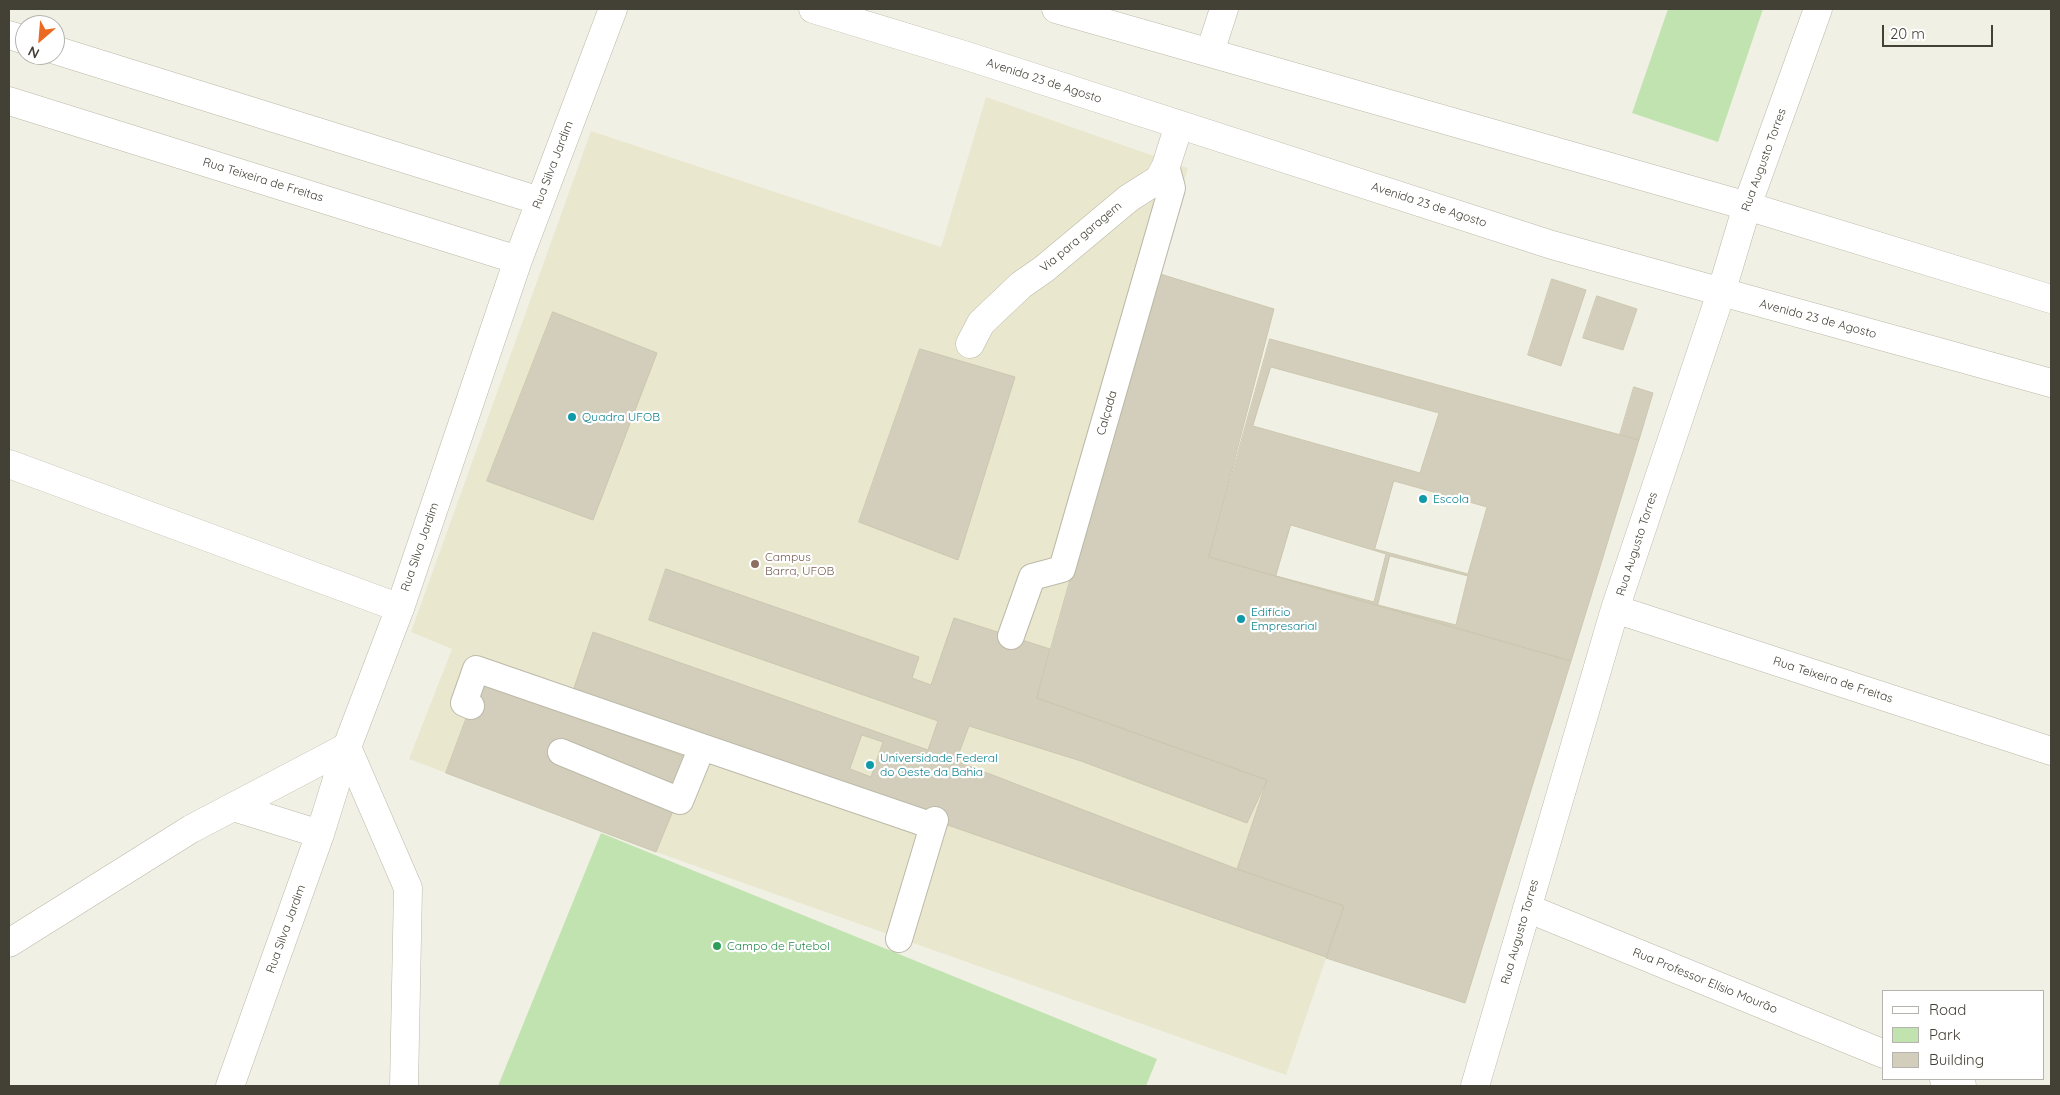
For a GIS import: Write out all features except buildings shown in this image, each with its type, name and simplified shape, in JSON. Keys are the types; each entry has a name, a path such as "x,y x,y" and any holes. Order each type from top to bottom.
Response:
{"street":[{"name":"Rua Silva Jardim","path":"230,1086 320,834 347,747 400,608 518,260 613,9"},
{"name":"Avenida 23 de Agosto","path":"813,9 1552,245 2051,383"},
{"path":"1056,9 1747,206 2051,299"},
{"path":"1210,52 1224,9"},
{"name":"Rua Augusto Torres","path":"1474,1086 1615,609 1747,206 1818,9"},
{"path":"65,53 540,201"},
{"name":"Rua Teixeira de Freitas","path":"9,101 518,260"},
{"name":"Via para garagem","path":"970,344 981,323 1021,285 1044,269 1129,198 1159,180 1166,166 1180,125"},
{"name":"Calçada","path":"1011,636 1032,577 1062,569 1172,188 1166,166"},
{"path":"10,464 400,608"},
{"name":"Rua Teixeira de Freitas","path":"1615,609 2051,751"},
{"path":"471,706 464,703 476,669 702,747 934,823 900,939"},
{"path":"9,943 163,846 347,747 408,888 404,1086"},
{"path":"668,796 680,801 702,747"},
{"path":"233,807 320,834"},
{"name":"Rua Professor Elísio Mourão","path":"1527,908 1882,1053"},
{"path":"1947,1080 1962,1086"}],"shaded area":[{"name":"Campus Barra, UFOB","path":"986,97 1188,168 1037,697 1267,780 1237,869 1344,906 1286,1075 656,852 409,759 452,649 411,632 591,131 941,247"}],"green space":[{"path":"1668,9 1763,9 1718,142 1632,113"},
{"name":"Campo de Futebol","path":"601,833 1157,1059 1146,1086 498,1086"}],"place":[{"name":"Quadra UFOB","path":"572,417"},
{"name":"Escola","path":"1423,499"},
{"name":"Campus Barra, UFOB","path":"755,564"},
{"name":"Edifício Empresarial","path":"1241,619"},
{"name":"Universidade Federal do Oeste da Bahia","path":"870,765"},
{"name":"Campo de Futebol","path":"717,946"}]}
